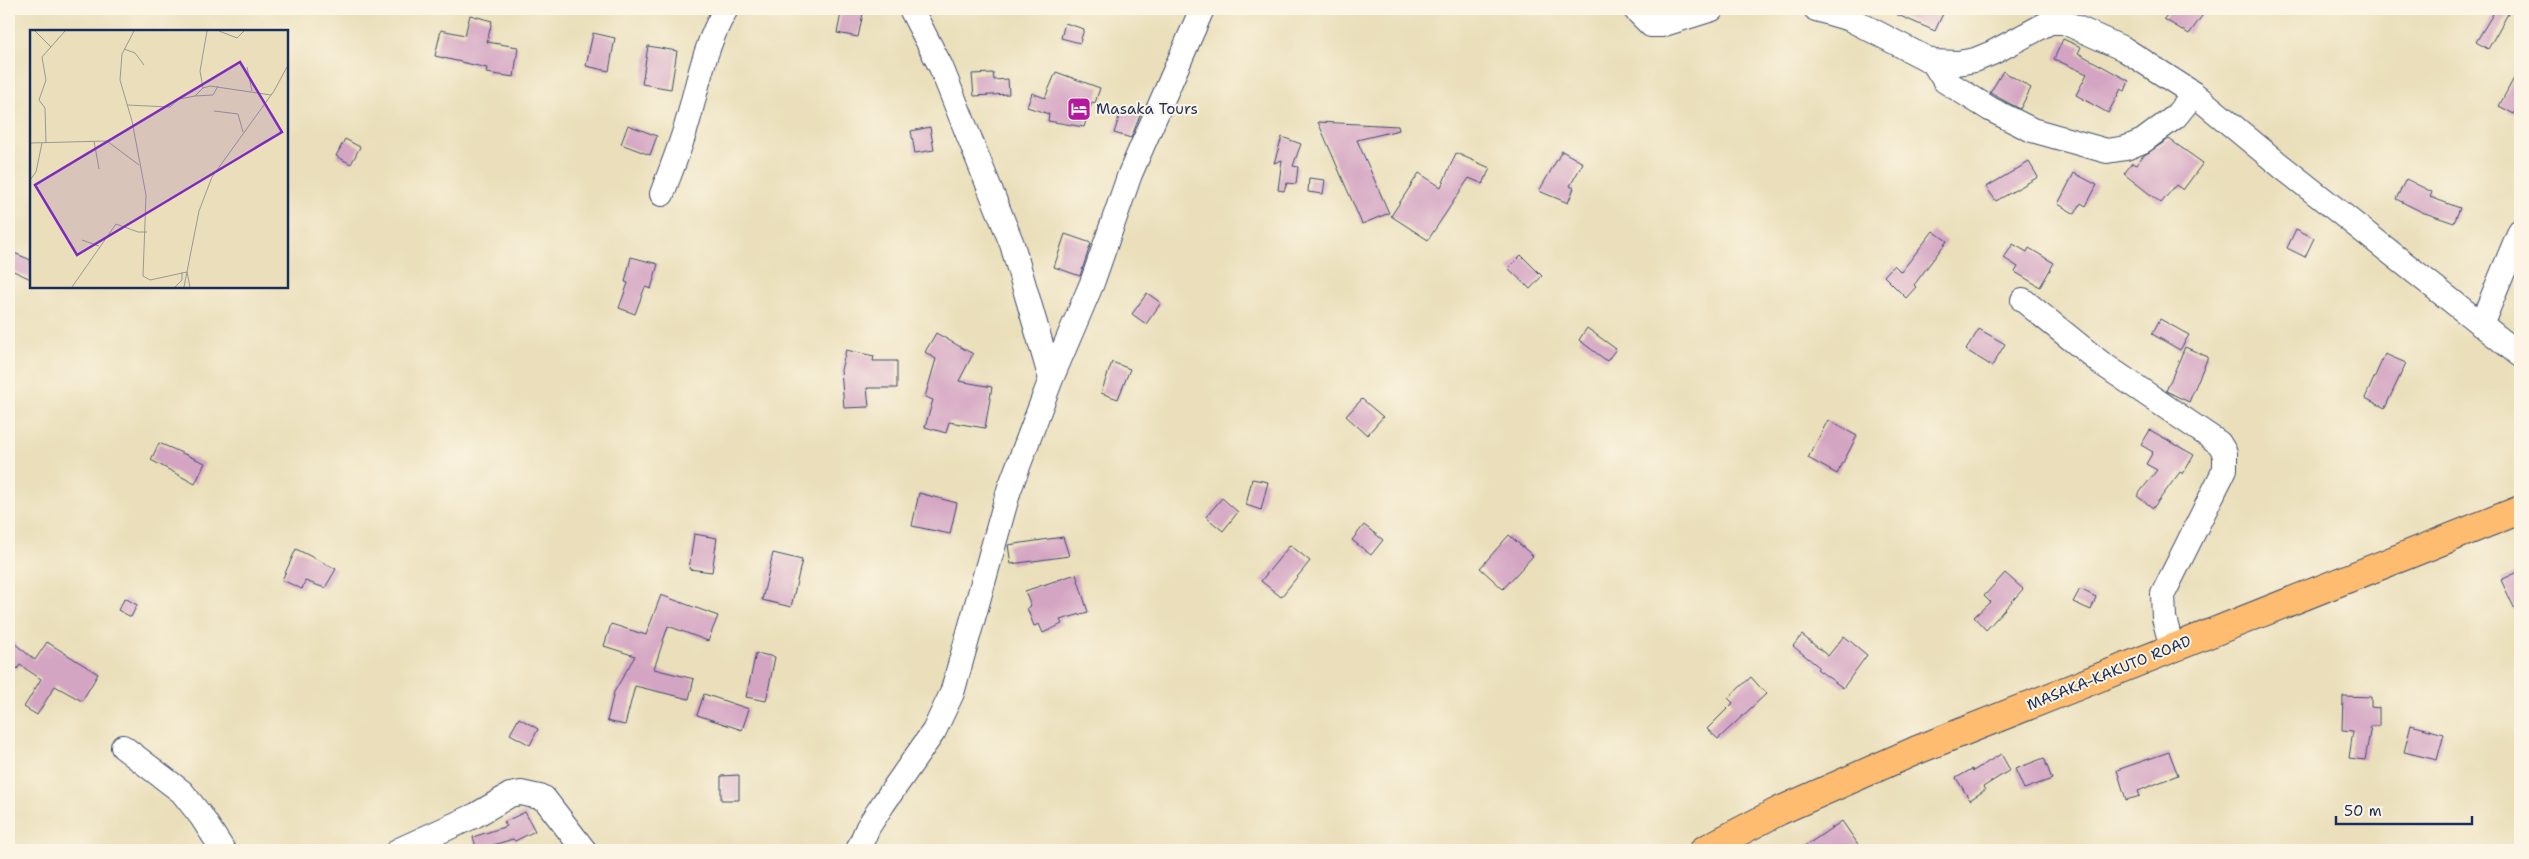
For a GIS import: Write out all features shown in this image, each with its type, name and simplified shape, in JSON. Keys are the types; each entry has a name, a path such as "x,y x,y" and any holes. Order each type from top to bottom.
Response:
{"highway":[{"name":"MASAKA-KAKUTO ROAD","path":"1704,850 1779,811 1917,750 2520,510"}],"street":[{"path":"662,194 690,114 694,91 713,30 726,9"},
{"path":"911,9 941,67 1012,244 1051,379"},
{"path":"858,850 873,819 934,731 952,693 1009,490 1051,379 1092,283 1152,121 1202,9"},
{"path":"1635,9 1651,25 1661,25 1712,9"},
{"path":"1816,9 1850,19 1933,62 1958,64 1975,60 1992,53 2050,16 2124,49 2194,94 2520,355"},
{"path":"1933,62 1946,81 1990,109 2032,130 2107,152 2126,148 2143,141 2175,117 2194,94"},
{"path":"2481,325 2520,231"},
{"path":"2023,300 2101,363 2219,443 2225,453 2225,469 2163,594 2164,618 2172,648"},
{"path":"123,746 182,792 201,816 223,850"},
{"path":"399,850 476,814 510,795 522,793 544,798 584,850"}],"building":[{"path":"842,9 864,9 858,37 837,33"},
{"path":"1884,9 1945,9 1935,31"},
{"path":"2171,9 2207,9 2189,34 2164,19"},
{"path":"2496,9 2509,12 2488,49 2476,42"},
{"path":"470,15 492,21 487,42 518,47 514,77 486,73 487,68 435,56 441,30 465,35"},
{"path":"1065,23 1084,29 1080,43 1061,38"},
{"path":"593,33 615,38 609,71 586,66"},
{"path":"2063,39 2081,47 2078,53 2129,81 2125,91 2121,89 2108,113 2076,95 2087,74 2054,59"},
{"path":"648,46 677,51 671,89 642,84"},
{"path":"2520,67 2520,103 2514,114 2499,106"},
{"path":"2003,71 2031,88 2020,109 1990,93"},
{"path":"1056,72 1100,88 1095,103 1092,102 1084,127 1048,121 1049,114 1027,107 1032,93 1045,98"},
{"path":"993,73 994,80 1008,79 1009,94 974,96 972,74"},
{"path":"1122,108 1141,113 1131,138 1114,133"},
{"path":"1318,122 1398,126 1399,130 1357,140 1389,213 1362,224"},
{"path":"628,125 657,136 650,155 621,144"},
{"path":"930,127 934,150 915,153 911,131"},
{"path":"1282,137 1301,144 1293,166 1298,167 1296,184 1287,183 1284,191 1278,190 1282,160 1274,163"},
{"path":"345,139 360,147 351,164 336,156"},
{"path":"2169,139 2203,163 2183,190 2176,185 2161,203 2124,174 2132,163 2136,165 2143,156"},
{"path":"1562,151 1583,163 1570,186 1574,188 1568,203 1539,191"},
{"path":"1456,153 1490,168 1483,184 1469,178 1428,240 1391,216 1419,173 1441,187"},
{"path":"2029,162 2038,177 1996,201 1986,187"},
{"path":"2074,173 2097,185 2086,206 2081,203 2075,214 2058,204"},
{"path":"1309,178 1325,180 1323,194 1308,192"},
{"path":"2406,179 2432,192 2430,197 2460,208 2454,223 2422,212 2396,199"},
{"path":"2296,229 2314,238 2305,257 2287,248"},
{"path":"1933,231 1947,241 1914,285 1916,287 1906,298 1884,276 1894,265 1901,272"},
{"path":"1065,234 1091,243 1080,276 1054,267"},
{"path":"2013,244 2027,252 2029,248 2054,263 2040,287 2015,272 2018,267 2004,258"},
{"path":"9,251 30,260 30,279 9,269"},
{"path":"1521,255 1542,276 1530,289 1508,268"},
{"path":"631,257 658,264 651,289 645,287 635,314 619,308 628,283 625,282"},
{"path":"1147,293 1161,303 1146,324 1132,314"},
{"path":"2160,319 2189,335 2180,350 2152,334"},
{"path":"1587,328 1616,349 1607,361 1579,340"},
{"path":"1979,329 2005,344 1992,366 1966,350"},
{"path":"936,333 973,354 959,381 992,387 985,428 949,422 946,433 925,427 933,400 925,397 936,359 925,352"},
{"path":"2185,347 2208,357 2189,402 2166,391"},
{"path":"846,350 874,356 873,361 897,361 897,388 867,388 869,407 844,408 841,370"},
{"path":"2385,354 2406,363 2385,408 2365,398"},
{"path":"1112,362 1130,369 1118,399 1101,393"},
{"path":"1362,399 1383,417 1367,435 1346,416"},
{"path":"1828,420 1857,436 1837,474 1808,458"},
{"path":"2150,430 2194,455 2183,474 2180,472 2153,508 2137,496 2157,470 2146,464 2153,452 2141,445"},
{"path":"159,443 205,463 195,484 151,460"},
{"path":"1252,479 1268,482 1261,510 1246,505"},
{"path":"919,493 957,503 950,534 912,526"},
{"path":"1222,498 1238,512 1223,531 1206,517"},
{"path":"1364,525 1383,540 1371,555 1352,540"},
{"path":"694,534 717,538 712,572 689,569"},
{"path":"1509,535 1533,556 1503,589 1480,568"},
{"path":"1063,537 1069,556 1011,564 1008,545"},
{"path":"1290,545 1310,561 1281,597 1261,581"},
{"path":"296,549 336,569 325,588 305,581 302,589 282,580"},
{"path":"773,553 802,560 791,607 762,600"},
{"path":"2520,571 2520,620 2501,580"},
{"path":"2005,573 2023,589 1986,630 1974,617 1990,602 1984,596"},
{"path":"1076,574 1088,612 1060,620 1062,624 1043,633 1039,624 1034,626 1027,608 1031,606 1025,591"},
{"path":"2080,589 2096,597 2091,610 2073,602"},
{"path":"661,595 718,616 708,641 668,626 654,669 694,679 689,699 635,686 625,725 607,721 614,692 635,656 604,646 611,624 646,635"},
{"path":"125,598 137,605 131,617 118,610"},
{"path":"1802,635 1828,656 1844,636 1867,655 1843,688 1817,669 1819,667 1793,646"},
{"path":"9,639 35,660 47,642 98,674 82,701 55,686 37,715 24,707 41,679 20,665 17,669 9,662"},
{"path":"756,653 775,657 766,701 746,697"},
{"path":"1751,677 1766,694 1718,739 1707,729 1733,703 1728,698"},
{"path":"704,694 749,709 742,730 697,715"},
{"path":"2343,696 2371,697 2371,707 2379,708 2379,726 2371,726 2365,760 2349,758 2353,731 2342,730"},
{"path":"519,718 538,729 530,745 510,734"},
{"path":"2411,725 2444,734 2437,760 2404,752"},
{"path":"2169,752 2178,775 2138,791 2140,796 2126,800 2117,770"},
{"path":"2001,754 2010,770 1983,787 1985,790 1970,800 1956,778 1972,769 1973,771"},
{"path":"2044,758 2052,779 2024,789 2015,769"},
{"path":"739,775 739,800 721,800 721,776"},
{"path":"525,812 535,831 515,841 513,839 477,850 473,837 507,826 504,822"},
{"path":"1842,821 1862,850 1799,850"}],"place":[{"name":"Masaka Tours","path":"1079,109"}]}
